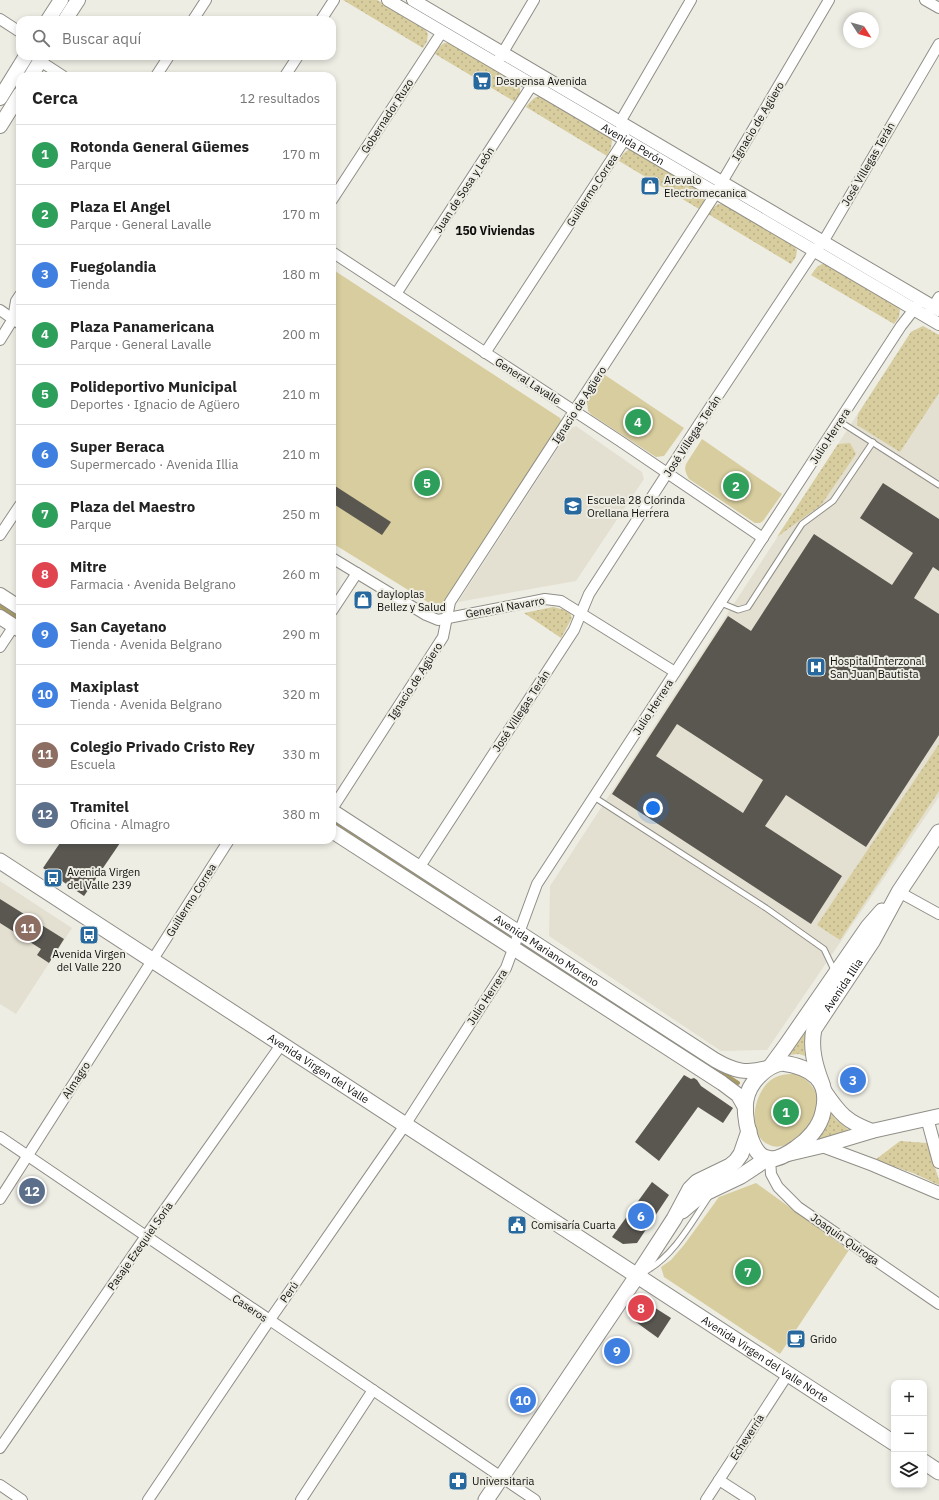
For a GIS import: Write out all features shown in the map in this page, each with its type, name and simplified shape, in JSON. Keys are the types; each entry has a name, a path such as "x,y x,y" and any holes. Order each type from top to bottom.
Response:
{"main road":[{"path":"51,16 61,0"},
{"path":"68,16 78,0"},
{"path":"16,72 24,60"},
{"path":"33,72 40,60"},
{"path":"0,98 16,72"},
{"path":"0,126 16,100"},
{"path":"0,595 16,605"},
{"path":"0,617 16,627"},
{"name":"Avenida Mariano Moreno","path":"336,813 725,1066 743,1072 751,1072 769,1067"},
{"name":"Avenida Illia","path":"823,1088 815,1063 813,1051 814,1029 874,940 899,892 939,832"},
{"name":"Avenida Mariano Moreno","path":"336,834 722,1083 738,1095 746,1109"},
{"name":"Avenida Virgen del Valle","path":"0,861 637,1276"},
{"name":"Avenida Illia","path":"769,1067 779,1057 868,928 899,892"},
{"path":"769,1159 757,1151 752,1144 746,1109 746,1100 749,1090 757,1078 769,1067 782,1063 802,1068 812,1073 843,1116 856,1125 872,1131"},
{"path":"786,1155 807,1140 821,1121 824,1106 823,1088"},
{"path":"674,1218 689,1203 700,1195 741,1176 769,1159 822,1146 872,1131 933,1117"},
{"path":"486,1500 637,1276 674,1218 690,1189 697,1182 730,1166 741,1154 749,1131"},
{"name":"Avenida Virgen del Valle Norte","path":"637,1276 891,1441"},
{"path":"927,1464 939,1472"}],"street":[{"path":"196,16 206,0"},
{"path":"324,16 334,0"},
{"name":"Avenida Perón","path":"388,0 716,193 819,246"},
{"name":"Avenida Perón","path":"413,0 722,182 819,246 918,305 934,308 939,324"},
{"path":"496,64 534,0"},
{"path":"625,139 620,122 691,0"},
{"name":"Ignacio de Agüero","path":"336,804 444,637 450,602 716,193 829,0"},
{"path":"925,0 939,8"},
{"path":"0,19 16,29"},
{"name":"Gobernador Ruzo","path":"336,194 442,32"},
{"name":"José Villegas Terán","path":"419,868 574,630 589,594 668,472 819,246 939,44"},
{"path":"43,60 58,72"},
{"path":"159,72 166,60"},
{"path":"287,72 295,60"},
{"name":"Juan de Sosa y León","path":"396,294 532,85"},
{"name":"Guillermo Correa","path":"485,353 625,139"},
{"name":"General Lavalle","path":"336,255 668,472 763,538"},
{"name":"Julio Herrera","path":"404,1125 506,968 537,884 839,421 902,326 918,305"},
{"path":"0,310 16,320"},
{"path":"0,340 16,322"},
{"path":"0,535 16,511"},
{"name":"General Navarro","path":"336,560 426,615 438,620 545,599 561,601 581,612 675,672"},
{"path":"336,605 357,573"},
{"path":"0,647 16,629"},
{"name":"Guillermo Correa","path":"152,961 226,844"},
{"path":"899,892 939,914"},
{"name":"Almagro","path":"0,1198 152,961"},
{"name":"Pasaje Ezequiel Soria","path":"0,1448 146,1236 281,1045"},
{"path":"933,1117 939,1162"},
{"name":"Perú","path":"148,1500 404,1125"},
{"name":"Caseros","path":"0,1137 269,1321 535,1500"},
{"path":"822,1146 939,1193"},
{"name":"Joaquín Quiroga","path":"769,1159 770,1174 778,1187 798,1207 939,1304"},
{"name":"Echeverría","path":"706,1500 788,1374"},
{"path":"301,1500 373,1390"},
{"path":"719,1480 750,1500"},
{"path":"0,1485 22,1500"}],"lane":[{"path":"839,421 939,484"},
{"path":"720,603 738,610 748,607 802,524 833,501 873,442"},
{"path":"594,797 766,908 824,949 836,974"},
{"path":"637,1276 653,1267 677,1244 715,1188"}],"shaded area":[{"path":"343,0 377,0 424,27 428,34 427,41 423,48"},
{"path":"444,43 450,43 516,81 520,88 520,95 515,102 435,54 439,47"},
{"path":"541,96 608,135 612,141 611,148 607,156 526,107 534,98"},
{"path":"628,150 634,150 700,189 704,195 704,202 699,209 619,161 623,154"},
{"path":"718,204 725,204 792,244 797,250 796,257 791,264 708,214"},
{"path":"822,264 828,264 896,304 900,310 899,317 894,324 811,275 817,267"},
{"path":"336,272 560,418 562,423 439,609 336,545"},
{"name":"Hospital Interzonal San Juan Bautista","path":"923,326 939,335 939,797 767,1050 721,1051 549,936 550,886 911,332"},
{"path":"923,326 939,335 939,393 900,452 857,425 858,414 911,332"},
{"path":"605,375 684,428 664,456 656,457 588,411 587,402"},
{"name":"Escuela 28 Clorinda Orellana Herrera","path":"576,426 642,472 644,479 576,581 458,602 571,428"},
{"path":"702,439 782,494 763,521 760,523 755,523 689,479 685,466"},
{"path":"850,443 856,454 821,505 777,537 838,444"},
{"path":"553,607 569,611 572,618 561,638 524,613"},
{"path":"939,744 939,791 840,940 817,925"},
{"path":"0,881 72,928 16,1014 0,1004"},
{"path":"807,1027 804,1043 805,1056 799,1054 787,1055"},
{"path":"797,1074 813,1087 818,1102 816,1111 806,1130 798,1138 781,1146 772,1146 763,1141 758,1134 755,1124 757,1102 761,1092 774,1078 782,1075"},
{"path":"830,1109 835,1119 849,1130 814,1142"},
{"path":"900,1141 927,1143 939,1180 939,1185 913,1173 875,1160"},
{"path":"756,1183 849,1250 780,1354 664,1277 661,1267 671,1260 684,1245 719,1197"}],"building":[{"path":"883,483 939,519 939,571 933,567 914,598 939,614 939,735 866,847 786,795 765,826 842,876 811,924 612,794 728,616 751,631 814,534 892,585 913,553 860,518","holes":["677,724 763,780 743,813 656,756"]},
{"path":"336,487 391,522 382,535 336,506"},
{"path":"59,844 119,844 84,896 43,868"},
{"path":"0,899 64,939 49,963 37,955 41,949 0,923"},
{"path":"684,1075 691,1079 694,1078 697,1080 701,1086 733,1108 723,1123 698,1107 659,1161 635,1142"},
{"path":"652,1182 669,1195 637,1243 623,1244 612,1237"},
{"path":"649,1304 671,1318 658,1338 629,1317 636,1307"}],"waterway":[{"path":"0,606 16,616"},
{"path":"336,824 738,1083"}],"place":[{"name":"Despensa Avenida","path":"482,81"},
{"name":"Arevalo Electromecanica","path":"650,186"},
{"name":"Plaza Panamericana","path":"638,422"},
{"name":"Polideportivo Municipal","path":"427,483"},
{"name":"Plaza El Angel","path":"736,486"},
{"name":"Escuela 28 Clorinda Orellana Herrera","path":"573,506"},
{"name":"dayloplas Bellez y Salud","path":"363,600"},
{"name":"Hospital Interzonal San Juan Bautista","path":"816,667"},
{"name":"Avenida Virgen del Valle 239","path":"53,878"},
{"name":"Colegio Privado Cristo Rey","path":"28,928"},
{"name":"Avenida Virgen del Valle 220","path":"89,935"},
{"name":"Fuegolandia","path":"853,1080"},
{"name":"Rotonda General Güemes","path":"786,1112"},
{"name":"Tramitel","path":"32,1191"},
{"name":"Super Beraca","path":"641,1216"},
{"name":"Comisaría Cuarta","path":"517,1225"},
{"name":"Plaza del Maestro","path":"748,1272"},
{"name":"Mitre","path":"641,1308"},
{"name":"Grido","path":"796,1339"},
{"name":"San Cayetano","path":"617,1351"},
{"name":"Maxiplast","path":"523,1400"},
{"name":"Universitaria","path":"458,1481"}],"district":[{"name":"150 Viviendas","path":"495,230"}]}
